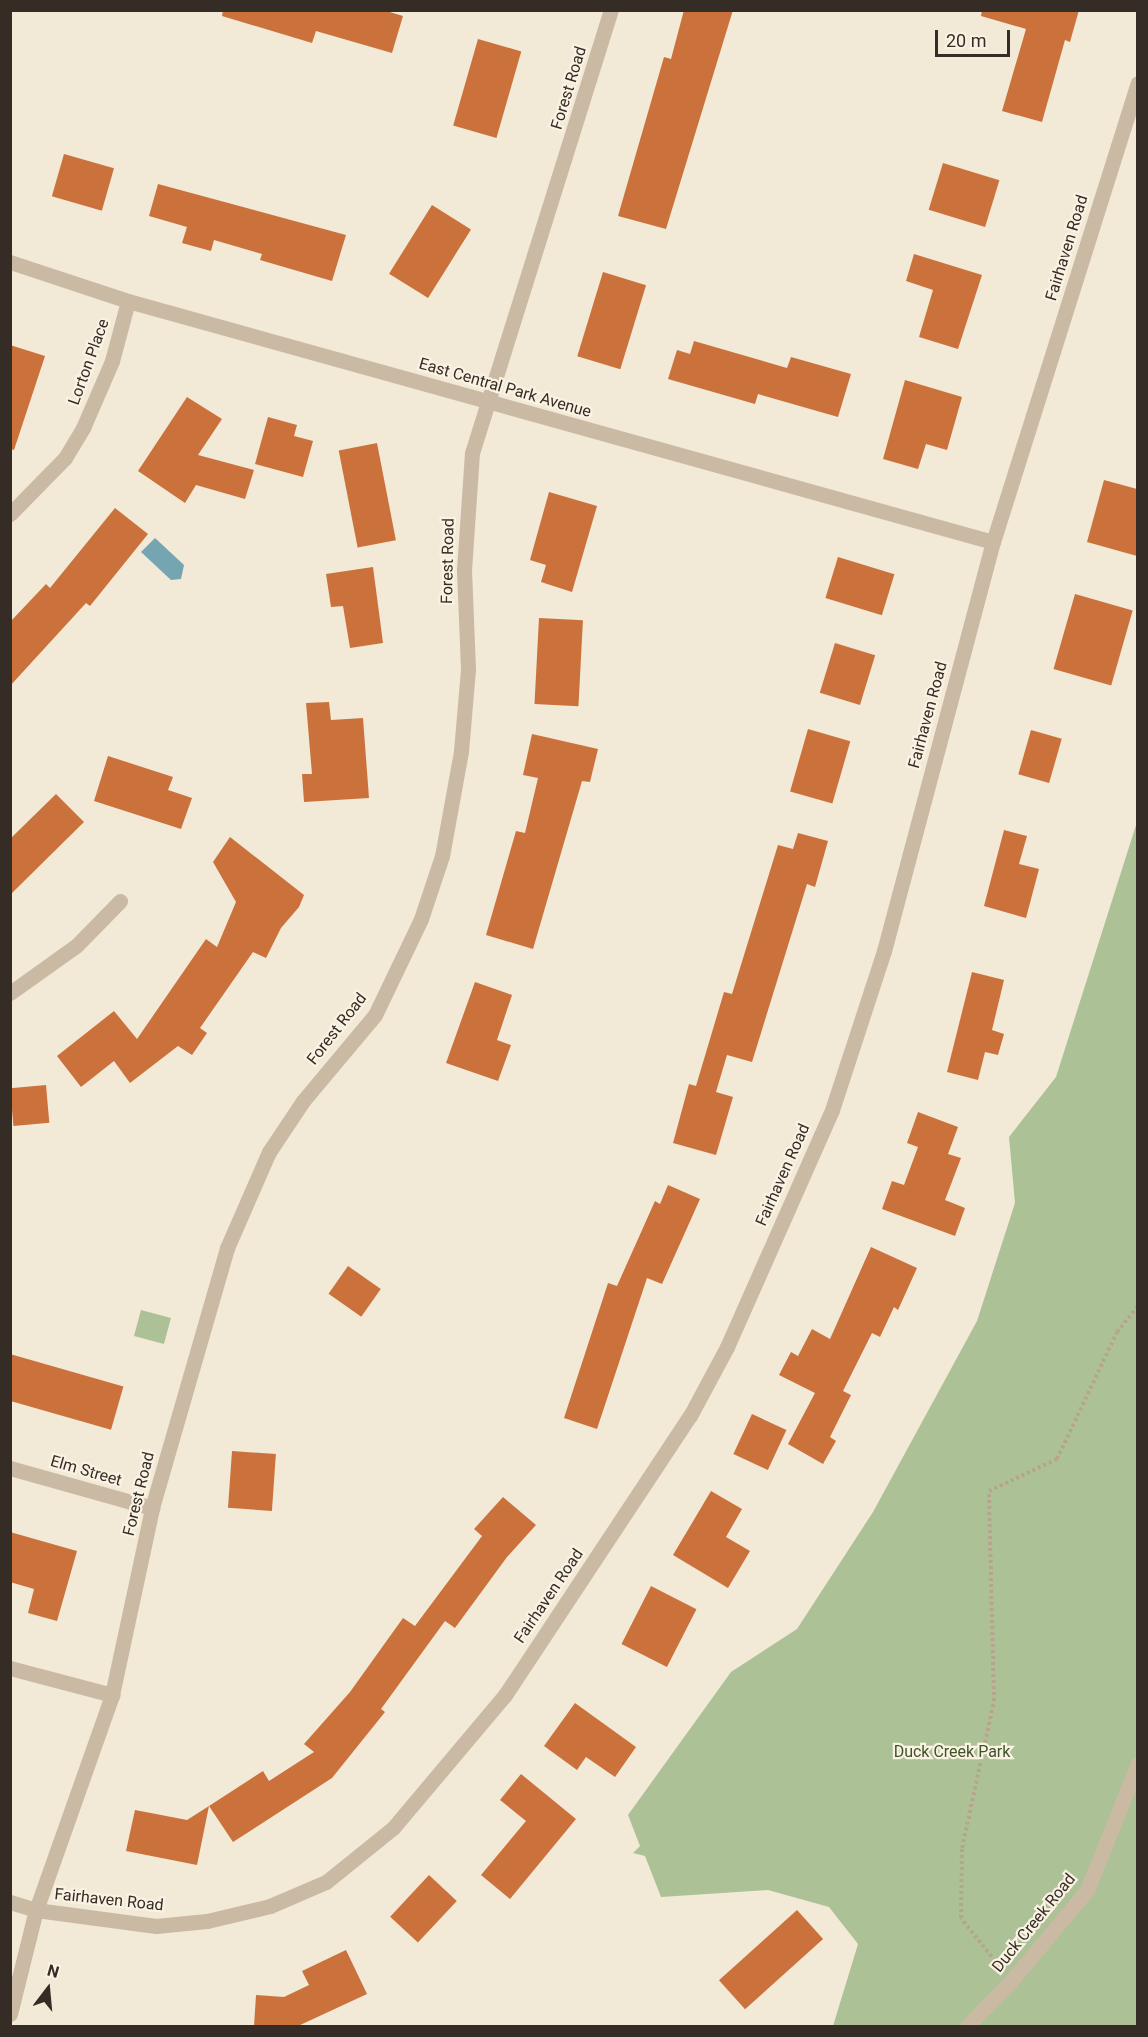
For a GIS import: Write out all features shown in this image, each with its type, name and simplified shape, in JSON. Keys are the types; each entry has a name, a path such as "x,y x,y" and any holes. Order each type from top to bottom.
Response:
{"street":[{"name":"Forest Road","path":"10,2014 36,1910 112,1695 152,1508 207,1310 249,1193 269,1152 303,1101 375,1015 421,919 442,856 461,751 468,669 464,570 470,474 487,402 611,10"},
{"name":"Fairhaven Road","path":"10,1902 36,1910 156,1926 207,1921 270,1906 326,1882 393,1828 505,1695 690,1416 726,1347 832,1110 884,951 993,542 1137,83"},
{"name":"East Central Park Avenue","path":"10,262 128,302 993,542"},
{"name":"Lorton Place","path":"10,514 65,458 83,428 112,362 128,302"},
{"path":"10,993 76,946 120,901"},
{"name":"Elm Street","path":"10,1468 152,1508"},
{"path":"10,1668 112,1695"},
{"name":"Duck Creek Road","path":"967,2026 1011,1981 1087,1890 1137,1763"}],"path":[{"path":"1011,1981 961,1918 962,1848 994,1701 989,1491 1057,1459 1117,1332 1137,1306"}],"green space":[{"name":"Duck Creek Park","path":"1137,822 1137,2026 833,2026 858,1944 829,1907 768,1890 661,1897 645,1856 633,1853 640,1846 628,1815 731,1672 797,1629 873,1512 977,1321 1015,1203 1009,1137 1056,1077"},
{"path":"141,1310 171,1318 164,1344 134,1336"}],"water":[{"path":"155,538 184,565 181,579 171,580 141,552"}],"building":[{"path":"223,10 383,10 403,16 392,53 316,31 312,43 222,16"},
{"path":"684,10 733,10 666,229 618,216 664,57 671,59"},
{"path":"982,10 1079,10 1070,42 1065,40 1042,122 1002,111 1026,29 981,16"},
{"path":"478,39 521,51 496,138 453,126"},
{"path":"64,154 114,168 102,211 52,196"},
{"path":"943,163 999,180 985,227 929,210"},
{"path":"158,184 346,235 332,281 260,260 262,254 214,240 211,251 182,243 187,227 149,216"},
{"path":"432,205 471,229 428,298 389,274"},
{"path":"914,254 982,275 958,349 919,337 933,290 906,281"},
{"path":"603,272 646,285 620,369 577,356"},
{"path":"694,341 787,368 791,357 851,374 838,417 758,394 755,404 668,379 677,350 690,354"},
{"path":"10,345 45,356 14,450 10,449"},
{"path":"905,380 962,397 947,450 926,444 918,469 883,459"},
{"path":"187,397 222,419 198,455 254,470 245,499 196,485 185,503 138,471"},
{"path":"268,417 297,425 294,436 313,441 303,477 255,464"},
{"path":"377,443 396,540 358,548 339,450"},
{"path":"1104,480 1137,489 1137,556 1087,542"},
{"path":"549,492 597,506 572,592 541,582 546,565 530,560"},
{"path":"115,508 148,534 90,606 86,603 10,686 10,622 46,584 50,588"},
{"path":"838,557 894,574 882,615 825,598"},
{"path":"373,567 383,643 350,648 343,606 331,607 326,574"},
{"path":"1075,594 1133,611 1111,686 1054,669"},
{"path":"539,618 583,620 578,706 534,704"},
{"path":"835,643 875,655 860,705 820,693"},
{"path":"329,702 331,720 363,718 369,798 304,802 302,774 312,774 306,703"},
{"path":"808,729 850,741 832,804 790,791"},
{"path":"1031,730 1062,739 1049,783 1018,774"},
{"path":"532,734 598,749 590,782 582,781 533,949 486,935 516,831 525,833 538,778 523,775"},
{"path":"108,756 173,777 168,790 192,798 181,829 94,801"},
{"path":"56,794 84,822 10,895 10,839"},
{"path":"1004,830 1027,836 1019,864 1039,869 1026,918 984,906"},
{"path":"798,833 828,841 815,887 807,884 752,1062 727,1055 716,1092 733,1097 716,1155 673,1143 689,1084 696,1086 724,992 732,994 778,845 793,849"},
{"path":"230,837 304,895 299,907 281,928 266,958 253,952 200,1028 207,1033 192,1055 178,1046 130,1083 114,1061 81,1087 57,1056 114,1011 137,1039 206,939 217,947 236,902 213,862"},
{"path":"972,972 1004,980 992,1030 1004,1034 998,1055 985,1052 978,1080 947,1072"},
{"path":"475,982 512,995 497,1040 511,1045 498,1081 446,1063"},
{"path":"46,1085 49,1123 13,1126 10,1088"},
{"path":"918,1112 958,1127 948,1154 961,1158 945,1200 965,1208 955,1236 882,1209 892,1181 904,1185 918,1147 907,1143"},
{"path":"668,1185 700,1199 662,1284 647,1278 597,1429 564,1418 608,1283 617,1286 655,1201 660,1204"},
{"path":"871,1247 917,1268 898,1310 894,1307 880,1337 872,1333 843,1391 851,1395 830,1437 836,1441 823,1464 788,1444 815,1393 779,1375 791,1352 798,1356 812,1329 830,1339"},
{"path":"348,1266 381,1289 361,1317 328,1294"},
{"path":"10,1354 123,1387 111,1430 10,1401"},
{"path":"752,1414 786,1430 768,1470 733,1454"},
{"path":"232,1451 276,1454 272,1511 228,1508"},
{"path":"711,1491 742,1509 726,1537 750,1551 728,1588 673,1555"},
{"path":"503,1497 536,1525 507,1557 455,1628 445,1621 381,1709 385,1712 332,1778 233,1842 209,1806 263,1771 269,1781 314,1752 304,1744 350,1692 403,1618 415,1626 482,1536 474,1529"},
{"path":"10,1532 77,1551 57,1621 28,1613 34,1589 10,1582"},
{"path":"651,1586 696,1609 667,1667 621,1644"},
{"path":"575,1703 636,1747 615,1777 586,1757 577,1770 544,1746"},
{"path":"521,1774 576,1819 510,1899 481,1875 526,1821 500,1800"},
{"path":"209,1806 197,1865 126,1851 135,1810 187,1820"},
{"path":"429,1875 457,1901 418,1943 390,1917"},
{"path":"797,1910 823,1939 745,2009 719,1980"},
{"path":"346,1950 367,1994 298,2026 254,2026 256,1995 284,1997 309,1985 302,1971"}]}
